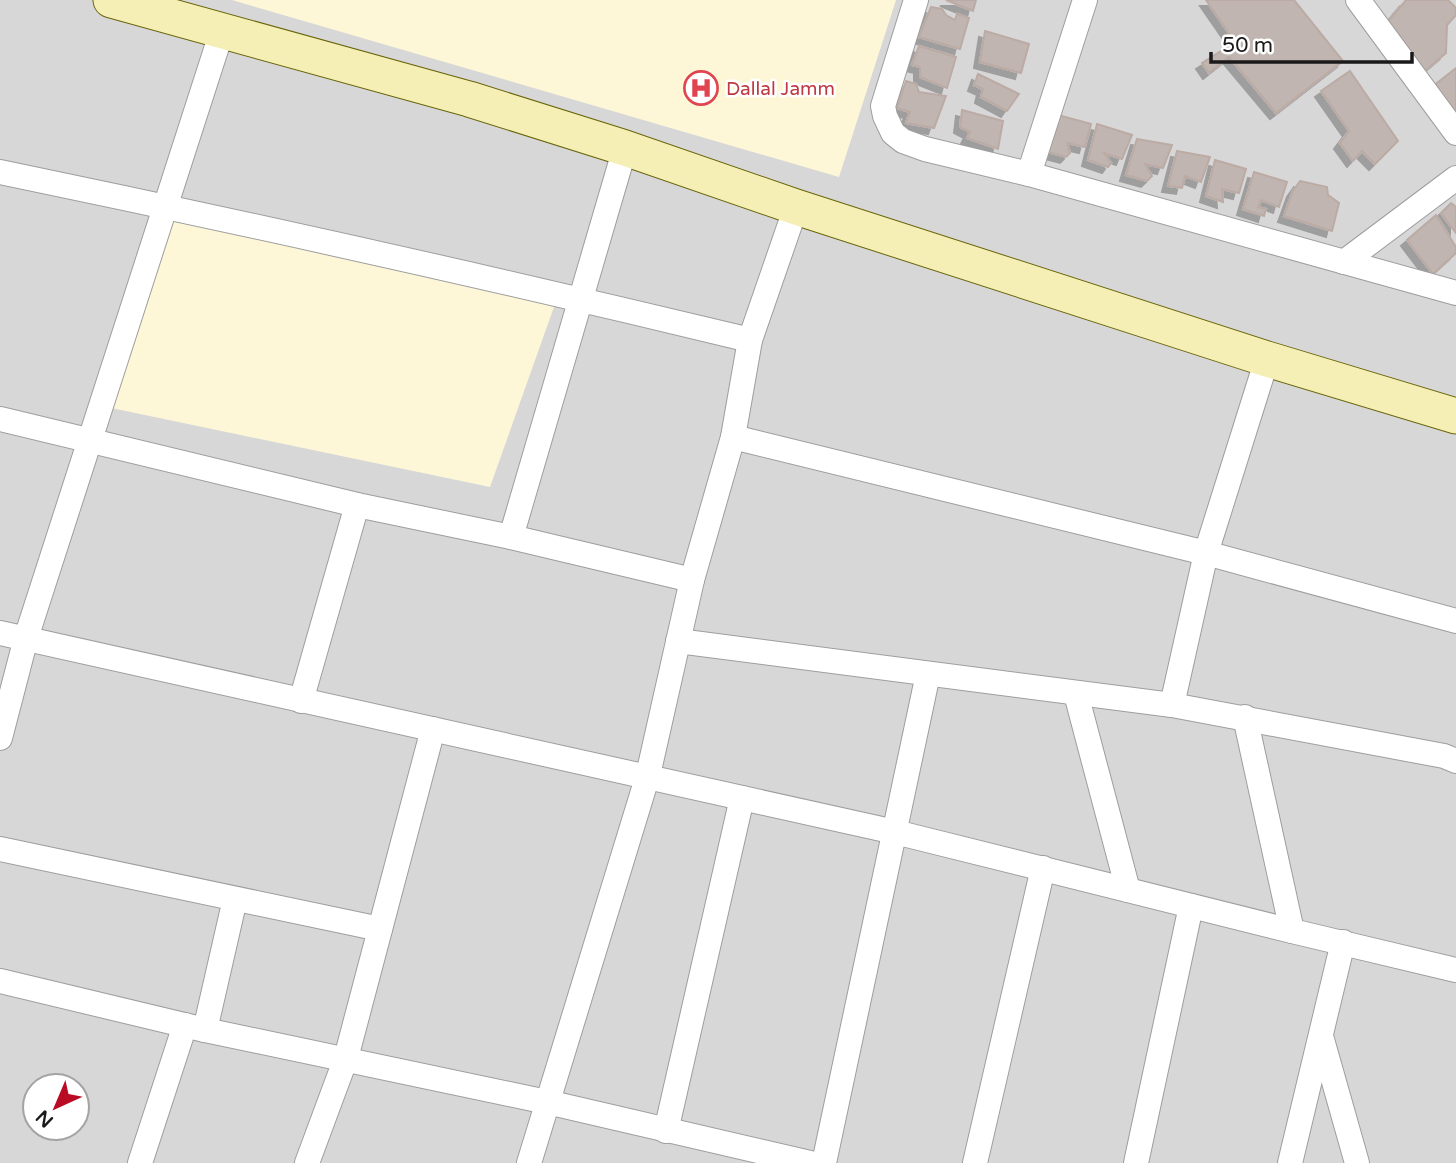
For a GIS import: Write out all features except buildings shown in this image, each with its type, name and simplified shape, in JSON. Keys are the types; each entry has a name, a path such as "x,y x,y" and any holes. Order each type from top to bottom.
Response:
{"main road":[{"path":"111,0 469,99 1267,359 1456,416"}],"street":[{"path":"916,0 884,106 885,116 893,133 903,141 1456,293"},
{"path":"1029,174 1086,0"},
{"path":"1358,0 1456,133"},
{"path":"0,738 26,638 222,31"},
{"path":"511,537 625,148"},
{"path":"0,172 166,206 750,340"},
{"path":"1344,262 1456,178"},
{"path":"529,1163 648,775 692,580 733,437 750,340 796,207"},
{"path":"1172,705 1206,553 1267,359"},
{"path":"0,419 357,505 511,537 692,580"},
{"path":"733,437 1206,553 1456,621"},
{"path":"301,701 357,505"},
{"path":"0,633 895,832 1456,970"},
{"path":"678,640 1172,705 1444,756 1456,761"},
{"path":"824,1163 928,674"},
{"path":"1076,694 1128,890"},
{"path":"1245,717 1292,931"},
{"path":"307,1163 345,1058 433,729"},
{"path":"666,1131 742,798"},
{"path":"0,849 380,929"},
{"path":"975,1163 1043,868"},
{"path":"140,1163 195,1027 235,898"},
{"path":"1136,1163 1191,906"},
{"path":"1290,1163 1343,942"},
{"path":"0,981 195,1027 547,1102 810,1163"},
{"path":"1321,1034 1357,1163"}],"shaded area":[{"path":"0,0 1456,0 1456,1163 0,1163"},
{"name":"Dallal Jamm","path":"232,0 896,0 839,177"},
{"path":"163,217 555,304 490,487 102,406"}],"place":[{"name":"Dallal Jamm","path":"701,88"}]}
